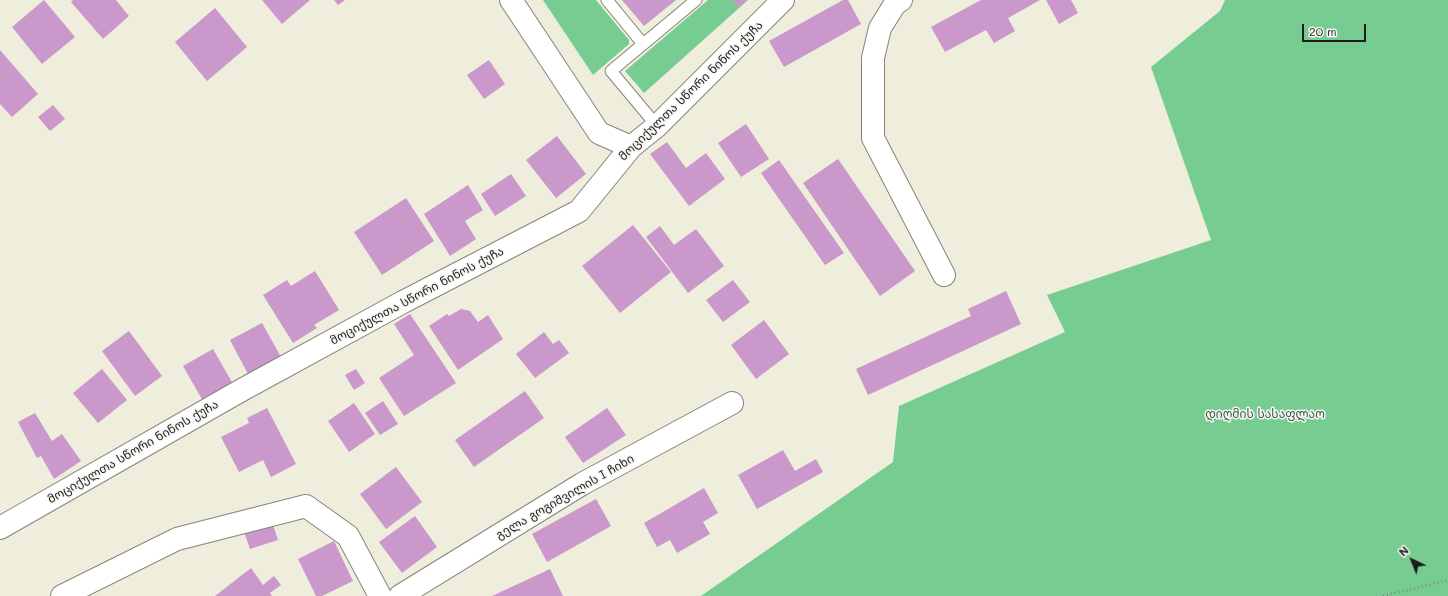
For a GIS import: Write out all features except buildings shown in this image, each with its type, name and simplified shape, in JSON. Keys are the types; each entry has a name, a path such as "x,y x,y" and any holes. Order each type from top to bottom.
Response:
{"street":[{"path":"511,0 600,133 631,147"},
{"name":"მოციქულთა სწორი ნინოს ქუჩა","path":"0,528 240,391 389,310 579,211 631,147 657,126 783,0"},
{"path":"901,0 895,4 880,28 873,58 873,138 944,275"},
{"name":"გელა გოგიშვილის I ჩიხი","path":"400,596 582,484 732,403"},
{"path":"62,596 177,539 306,506 348,536 380,596"}],"lane":[{"path":"607,0 643,44"},
{"path":"657,126 611,71 696,0"}],"path":[{"path":"1383,596 1448,580"}],"green space":[{"path":"543,0 596,0 629,40 629,44 593,75"},
{"path":"708,0 748,0 644,93 625,71"},
{"name":"დიღმის სასაფლაო","path":"1225,0 1448,0 1448,596 701,596 893,462 899,406 1065,332 1047,295 1211,240 1151,67 1220,11"}]}
